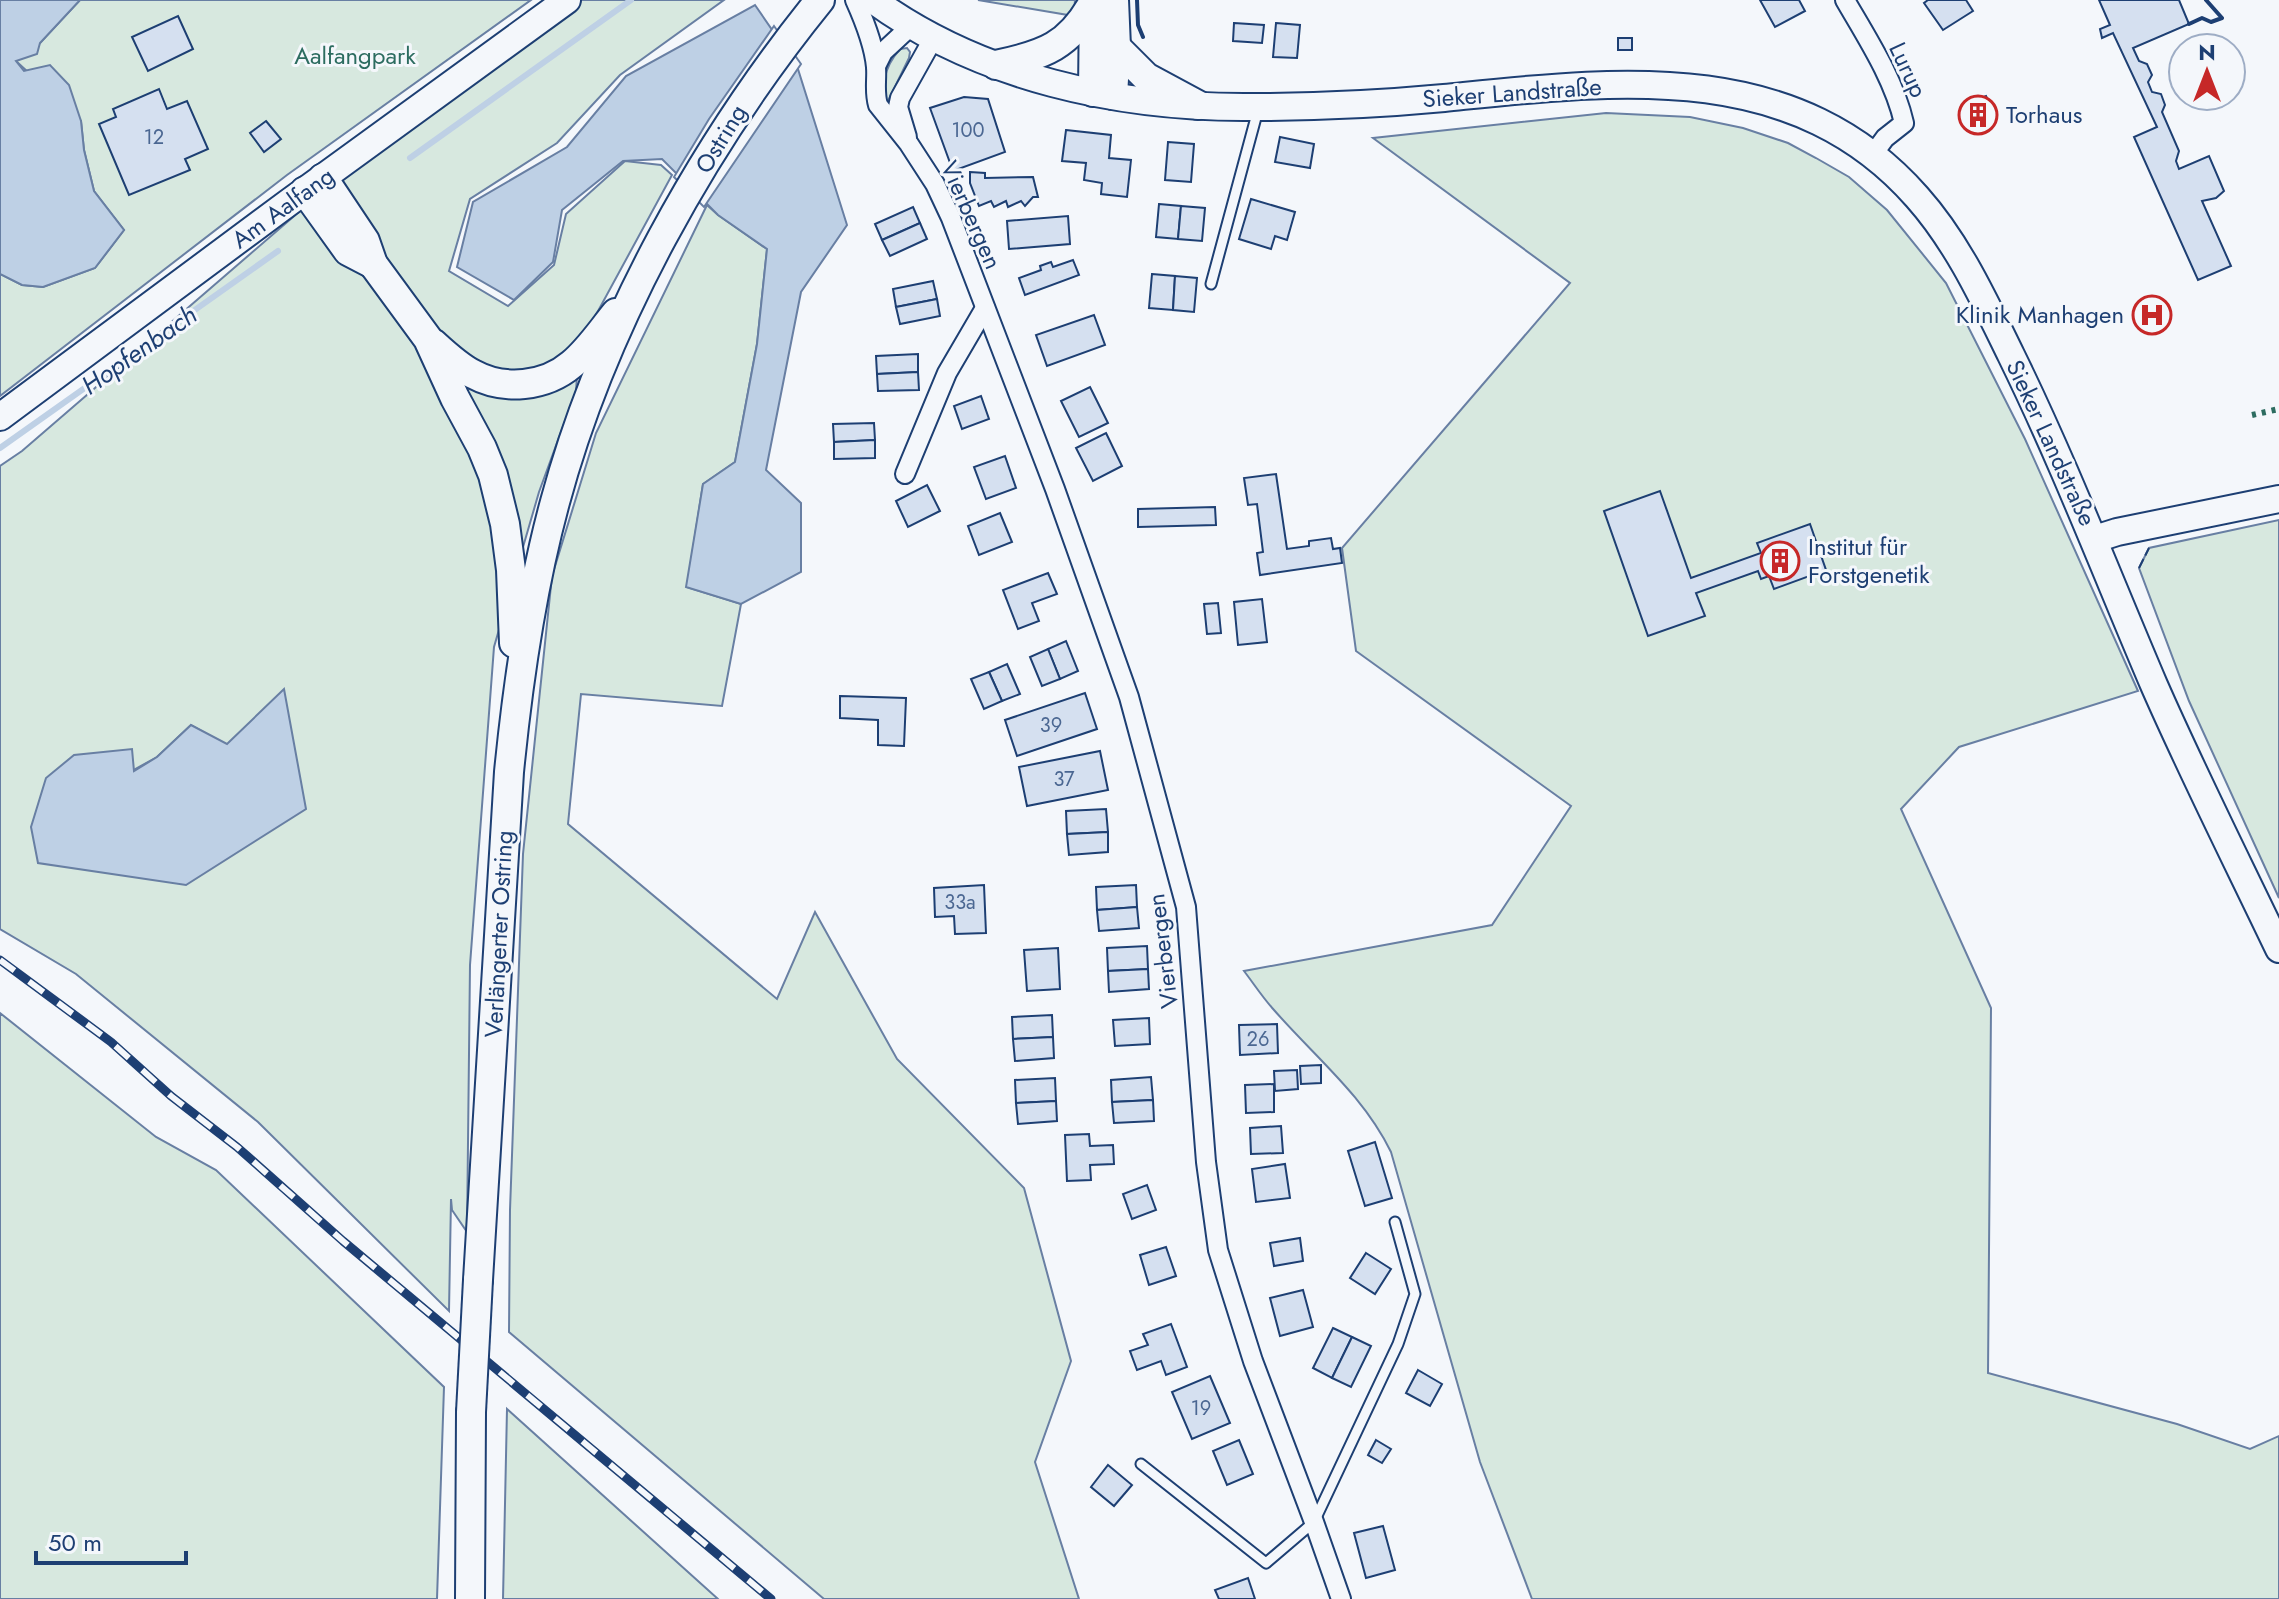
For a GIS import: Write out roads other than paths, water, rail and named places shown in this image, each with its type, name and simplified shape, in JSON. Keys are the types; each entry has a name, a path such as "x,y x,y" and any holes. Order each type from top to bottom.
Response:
{"main road":[{"name":"Am Aalfang","path":"0,417 567,0"},
{"name":"Ostring","path":"637,287 740,107 765,69 820,0"},
{"name":"Sieker Landstraße","path":"873,0 922,32 996,65 1103,94 1198,105 1258,107 1408,101 1499,91 1685,85 1784,105 1818,120 1874,153 1930,212 1974,279 2095,539 2155,687 2279,949"},
{"path":"1100,0 1116,47 1146,77 1198,105"},
{"path":"996,65 1030,57 1059,44 1100,0"},
{"path":"1100,0 1103,94"},
{"path":"1103,94 1116,47"},
{"path":"314,185 348,251 373,264 428,339 482,448 499,499 509,552 516,696"},
{"path":"428,339 460,366 483,379 504,384 530,384 570,366 637,287"},
{"name":"Verlängerter Ostring","path":"470,1599 471,1412 516,696 543,550 556,499 590,395 637,287"},
{"path":"2095,539 2279,499"}],"street":[{"name":"Vierbergen","path":"855,0 876,66 878,105 935,184 1055,489 1129,697 1186,907 1206,1162 1218,1250 1253,1361 1341,1599"},
{"name":"Lurup","path":"1845,0 1889,81 1904,123 1885,138 1874,153"},
{"name":"Vierbergen","path":"909,144 898,107 922,32"},
{"path":"876,66 883,52 922,32"},
{"name":"Vierbergen","path":"905,474 947,373 985,308"}],"lane":[{"path":"1211,284 1258,107"},
{"path":"1141,1464 1266,1563 1314,1522 1398,1344 1415,1294 1395,1222"}],"water":[{"path":"0,0 80,0 40,43 37,54 16,61 24,71 50,65 69,85 81,121 94,191 124,230 95,268 43,287 22,285 0,274"},
{"path":"755,5 797,66 847,225 801,292 766,470 801,503 801,572 741,604 686,587 703,484 735,462 757,344 767,249 718,215 662,159 623,161 562,210 553,262 514,300 457,267 473,202 567,147 626,76"},
{"path":"284,689 306,809 186,885 38,863 31,827 46,778 74,755 132,749 134,771 157,757 191,725 227,744"}],"waterway":[{"name":"Hopfenbach","path":"410,158 631,0"},
{"name":"Hopfenbach","path":"0,448 278,251"}],"railway":[{"path":"0,960 111,1042 171,1096 237,1147 343,1241 771,1599"}],"place":[{"name":"Torhaus","path":"1978,115"},
{"name":"Klinik Manhagen","path":"2152,315"},
{"name":"Institut für Forstgenetik","path":"1780,561"}],"park label":[{"name":"Aalfangpark","path":"355,56"}]}
